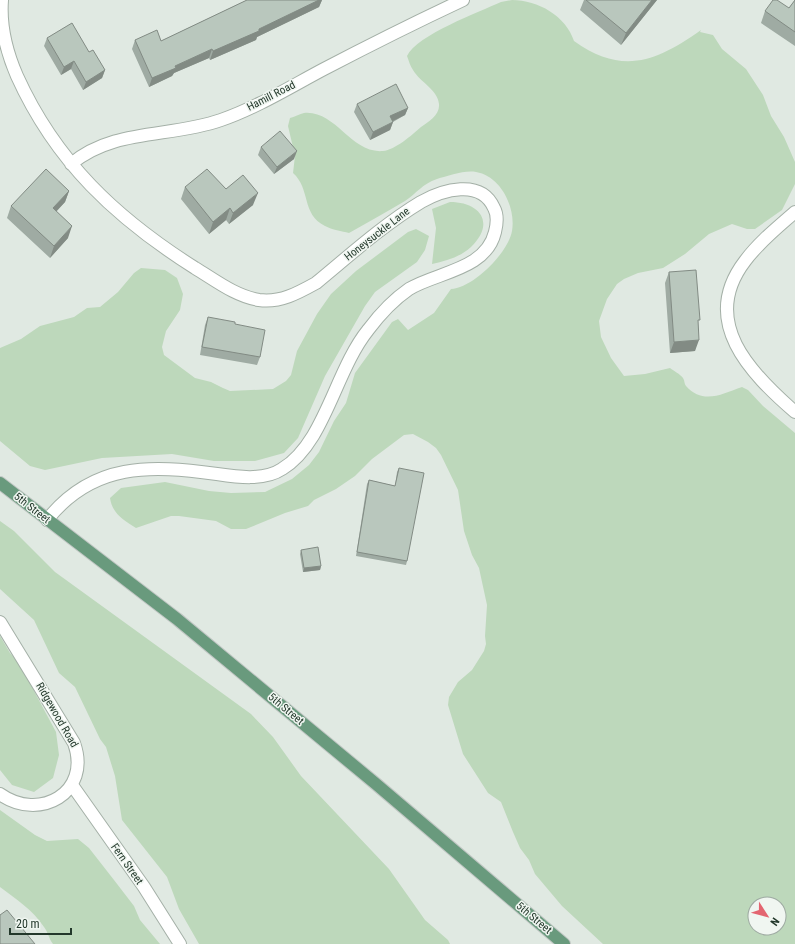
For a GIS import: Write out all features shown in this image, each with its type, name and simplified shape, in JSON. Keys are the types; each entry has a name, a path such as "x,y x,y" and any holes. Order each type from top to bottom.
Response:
{"main road":[{"name":"5th Street","path":"0,483 177,619 370,779 564,944"}],"street":[{"name":"Honeysuckle Lane","path":"2,0 2,24 6,46 13,66 39,121 71,164 112,206 155,242 233,291 260,300 286,298 301,292 316,283 396,216 425,200 447,191 466,189 477,192 487,198 494,206 497,216 497,227 494,238 478,258 466,265 410,288 393,301 366,331 350,356 311,441 293,463 279,471 252,477 236,477 146,469 129,470 110,475 80,489 56,508 47,520"},
{"name":"Hamill Road","path":"71,164 84,153 100,145 120,139 196,127 221,120 278,93 378,40 463,0"},
{"path":"795,212 744,261 735,277 730,292 727,309 732,339 739,353 763,383 795,412"},
{"name":"Ridgewood Road","path":"0,622 74,743 78,754 79,766 77,776 66,793 46,803 22,804 9,800 0,794"},
{"name":"Fern Street","path":"72,785 144,887 180,944"}],"green space":[{"path":"512,0 532,3 541,6 558,17 565,24 574,41 592,52 608,58 624,61 639,60 669,50 701,30 700,32 713,35 722,49 746,69 763,95 771,116 784,137 795,162 795,184 782,210 755,229 747,229 732,224 709,234 685,254 663,268 638,273 624,279 617,284 607,299 599,321 601,337 611,358 624,376 645,374 670,368 684,379 685,385 692,392 706,397 720,395 742,387 748,390 763,406 795,433 795,944 603,944 562,906 535,874 529,860 520,848 501,802 488,793 463,754 448,705 449,697 458,682 472,670 484,651 486,644 485,636 487,605 479,568 472,555 464,531 458,490 441,455 436,448 428,442 413,434 404,435 372,459 355,476 336,489 314,500 308,506 285,513 246,529 231,529 216,521 179,516 171,516 136,528 119,516 111,503 110,498 121,488 165,482 209,491 231,493 265,492 292,479 309,465 319,452 334,421 346,403 355,373 392,322 398,319 408,330 434,313 451,289 469,283 497,259 509,240 512,231 512,213 505,194 493,180 485,175 476,172 466,172 432,181 423,186 405,201 349,233 325,226 317,221 309,208 299,179 293,173 295,156 288,126 290,118 304,113 315,114 335,124 352,140 362,146 372,150 383,151 398,145 436,115 439,104 436,94 416,74 411,67 407,56 413,48 435,32 501,2"},
{"path":"450,202 461,203 476,210 481,216 483,222 482,230 479,238 467,250 453,258 432,264 436,228 432,209"},
{"path":"416,229 429,236 425,250 417,262 375,292 365,306 325,376 298,438 284,453 255,461 214,461 172,454 102,458 45,470 30,466 0,441 0,348 21,339 40,326 74,317 87,308 100,307 118,292 134,273 141,268 165,270 177,278 183,294 180,310 166,331 162,347 164,355 195,378 211,382 230,391 273,389 286,381 291,375 297,351 317,314 331,294 356,271 408,232"},
{"path":"0,521 14,531 55,572 251,714 273,737 301,776 389,869 425,920 448,940 450,944 199,944 179,909 167,877 122,820 115,776 106,747 100,739 75,687 59,673 34,620 0,589"},
{"path":"0,636 10,653 26,670 34,691 56,732 59,755 53,778 34,792 12,785 0,770"},
{"path":"0,810 35,835 47,841 78,839 89,848 134,906 140,920 160,944 53,944 35,915 0,887"}],"building":[{"path":"247,0 319,0 259,29 259,31 213,51 212,49 175,66 176,68 152,78 135,40 157,30 161,41"},
{"path":"586,0 652,0 626,33"},
{"path":"773,0 777,0 789,8 795,0 795,32 765,11"},
{"path":"72,23 89,52 93,50 105,70 86,82 74,61 64,67 47,38"},
{"path":"396,84 408,108 390,116 393,122 373,132 357,104"},
{"path":"280,131 297,151 277,167 261,147"},
{"path":"46,169 69,191 53,208 72,226 54,246 11,206"},
{"path":"207,169 226,189 243,175 258,193 233,213 230,208 213,222 185,187"},
{"path":"696,270 700,320 698,320 699,340 674,342 669,272"},
{"path":"208,317 265,330 260,357 202,347"},
{"path":"399,468 424,473 407,561 357,552 369,480 395,486"},
{"path":"318,547 321,566 304,568 301,550"},
{"path":"7,910 35,944 0,944 0,915"}]}
